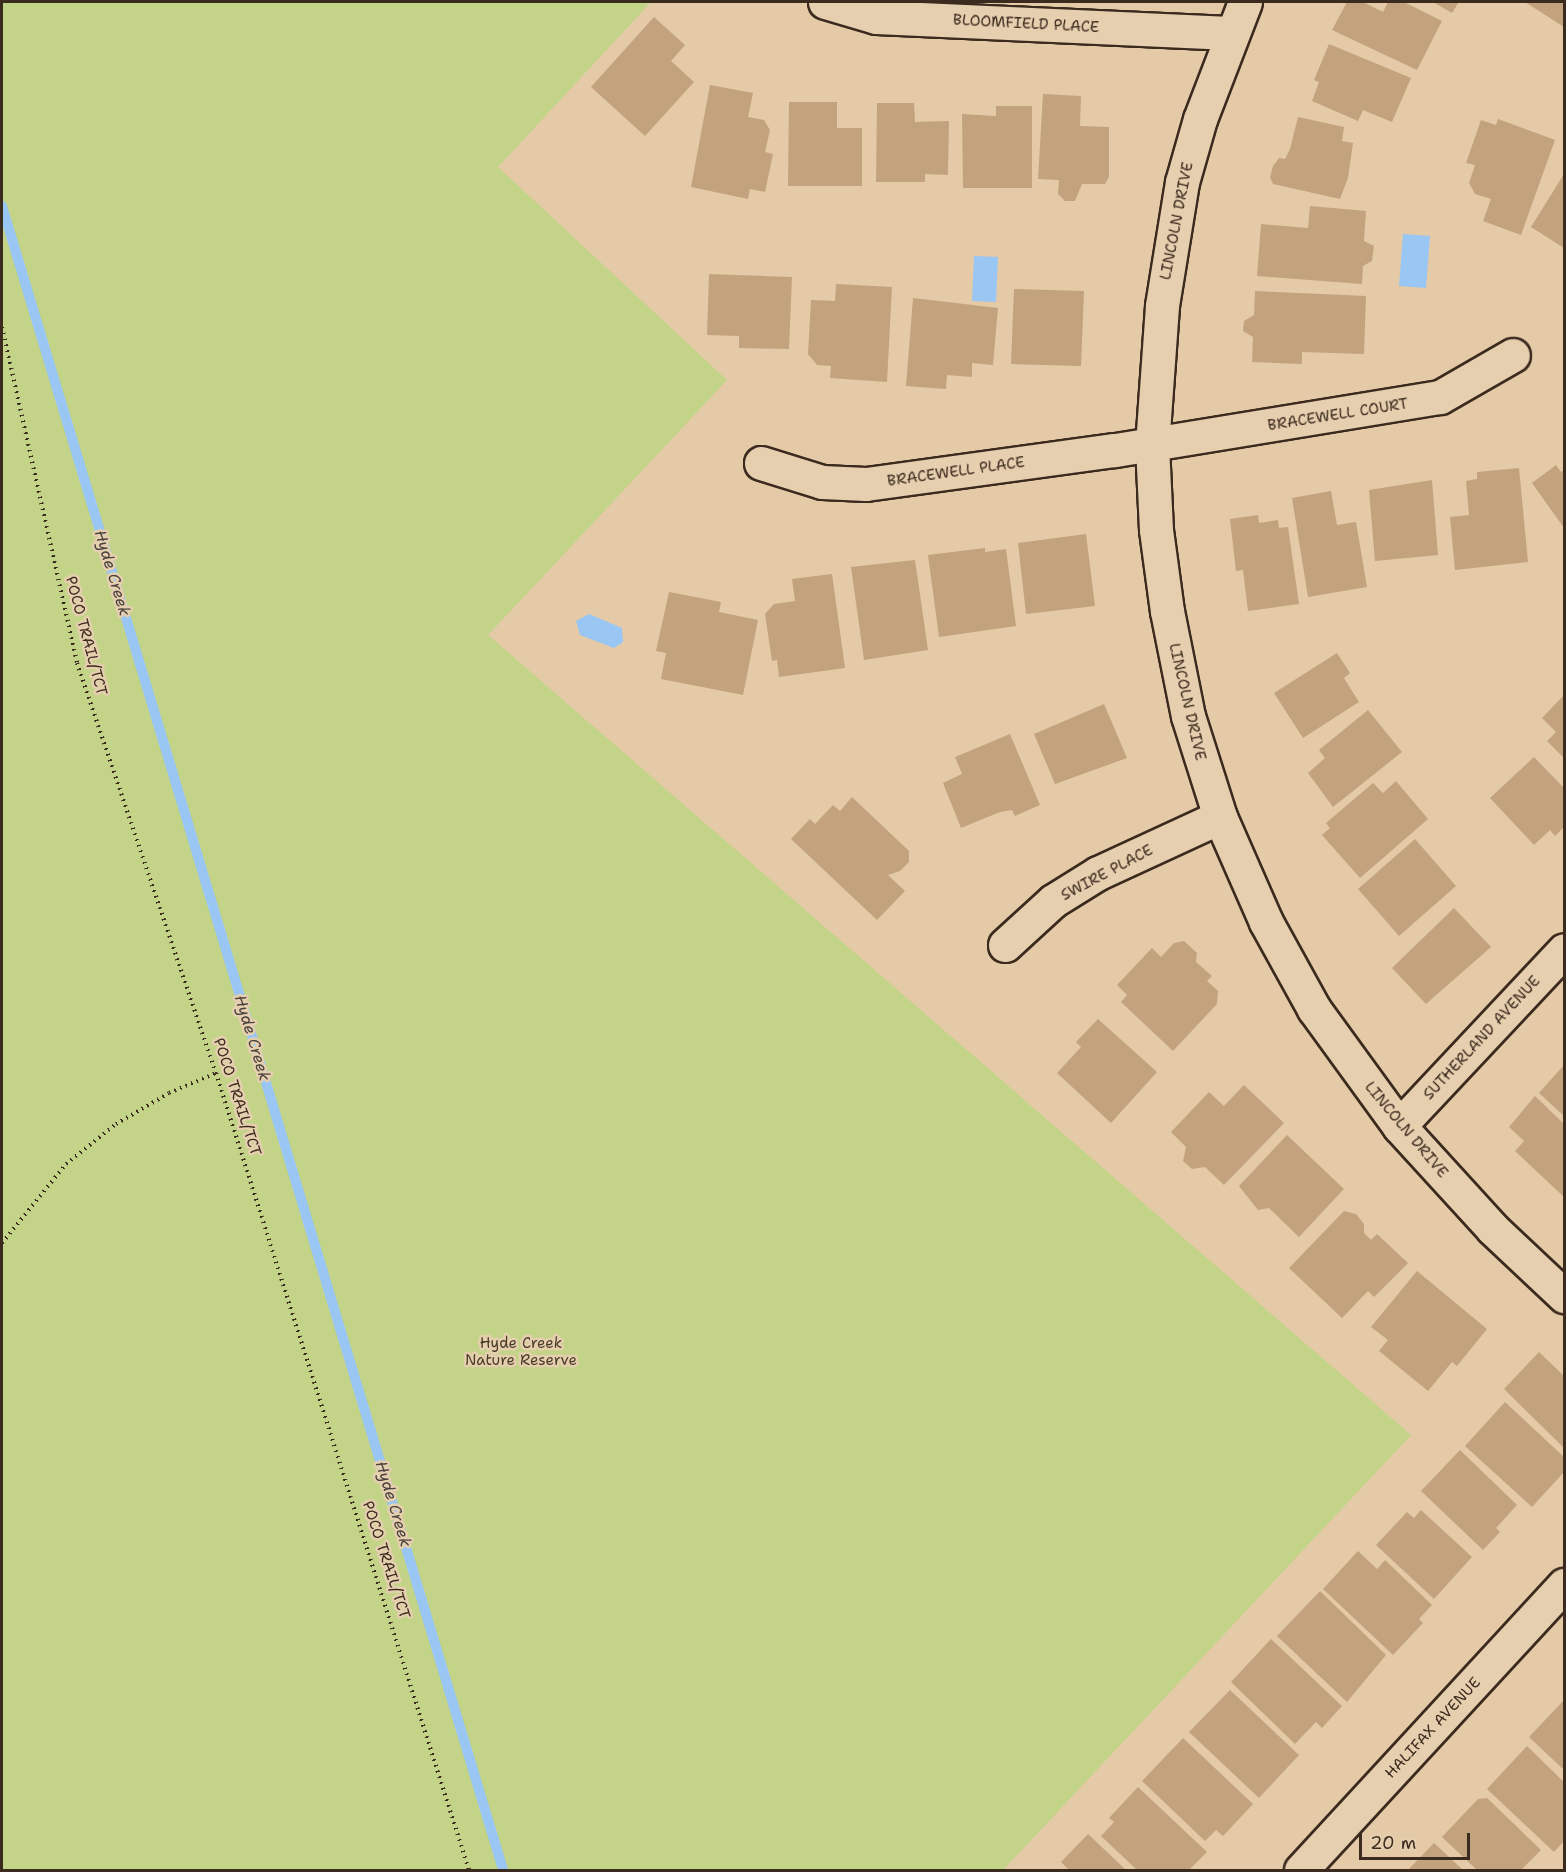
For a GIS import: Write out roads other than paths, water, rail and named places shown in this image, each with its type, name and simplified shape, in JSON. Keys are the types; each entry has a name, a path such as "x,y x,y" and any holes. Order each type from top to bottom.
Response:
{"street":[{"name":"BLOOMFIELD PLACE","path":"825,2 876,17 1230,33"},
{"name":"LINCOLN DRIVE","path":"1245,2 1230,33 1182,182 1162,306 1152,445 1156,530 1167,611 1188,716 1220,817 1266,922 1314,1009 1399,1126 1493,1229 1564,1296"},
{"name":"BRACEWELL COURT","path":"1152,445 1440,397 1513,356"},
{"name":"BRACEWELL PLACE","path":"761,463 822,483 866,484 1152,445"},
{"name":"SWIRE PLACE","path":"1005,945 1053,901 1098,873 1220,817"},
{"name":"SUTHERLAND AVENUE","path":"1399,1126 1564,950"},
{"name":"HALIFAX AVENUE","path":"1301,1870 1564,1585"}],"water":[{"path":"1403,234 1430,236 1426,288 1399,286"},
{"path":"974,256 998,257 996,302 972,301"},
{"path":"589,614 622,628 623,642 614,648 580,635 576,621"}],"waterway":[{"name":"Hyde Creek","path":"2,206 503,1870"}],"park label":[{"name":"Hyde Creek Nature Reserve","path":"521,1352"}]}
